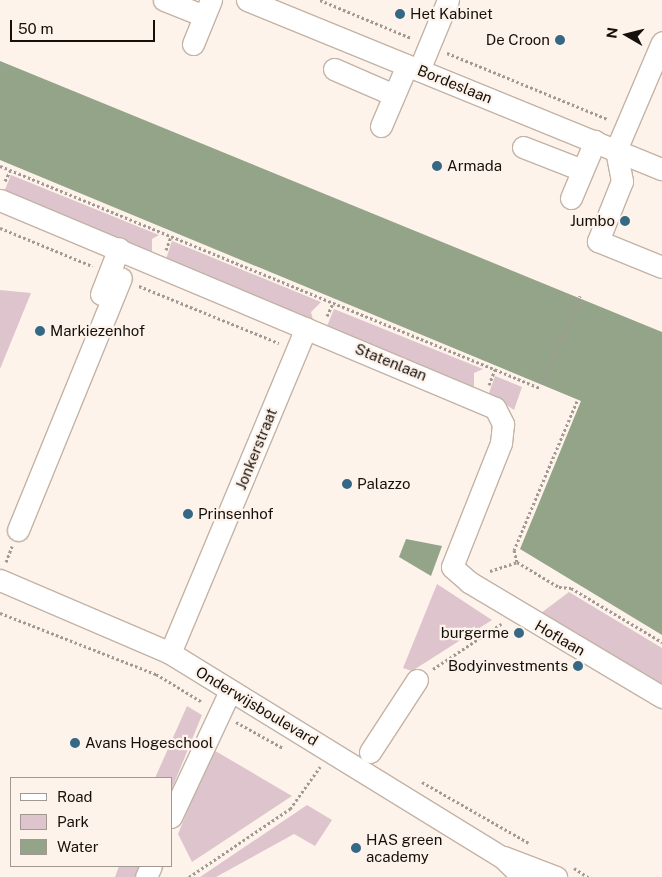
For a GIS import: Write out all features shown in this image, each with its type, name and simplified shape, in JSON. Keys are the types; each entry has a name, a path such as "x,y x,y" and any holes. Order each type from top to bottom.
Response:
{"street":[{"path":"164,0 207,8 192,44"},
{"name":"Bordeslaan","path":"247,0 662,169"},
{"path":"381,126 394,95 429,45 448,0"},
{"path":"662,42 616,150 622,181 598,240 662,267"},
{"path":"334,69 394,95"},
{"path":"571,198 595,141"},
{"path":"523,147 582,170"},
{"name":"Statenlaan","path":"0,200 119,248 495,408 503,424 501,444 452,567 461,574"},
{"path":"18,530 115,276 119,248"},
{"path":"76,357 115,276"},
{"name":"Jonkerstraat","path":"170,653 306,328"},
{"name":"Hoflaan","path":"461,574 662,697"},
{"name":"Onderwijsboulevard","path":"0,580 170,653 502,857 556,877"},
{"path":"370,752 417,680"},
{"path":"172,815 218,712 230,691"},
{"name":"Onderwijsboulevard","path":"502,857 523,877"}],"path":[{"path":"320,0 626,127"},
{"path":"0,166 541,386 580,296"},
{"path":"0,228 297,350"},
{"path":"577,401 514,550 517,562 559,587 571,588 662,642"},
{"path":"504,567 517,562"},
{"name":"Onderwijsboulevard","path":"0,613 156,674 218,712 286,750"},
{"path":"417,680 508,619"},
{"name":"Onderwijsboulevard","path":"189,877 290,809 319,769 311,764"}],"green space":[{"path":"11,175 159,235 152,239 152,253 4,192"},
{"path":"172,241 321,302 311,312 313,320 166,259"},
{"path":"0,290 31,293 0,369"},
{"path":"334,309 483,369 474,373 474,387 327,326"},
{"path":"495,376 522,387 514,410 489,393"},
{"path":"437,584 492,620 412,671 403,668"},
{"path":"569,592 662,648 662,686 541,613"},
{"path":"187,706 202,715 172,789 172,777 155,777"},
{"path":"212,749 292,796 192,862 178,834"},
{"path":"307,805 332,820 315,846 294,834 216,877 200,877"},
{"path":"119,867 141,867 136,877 115,877"}],"water":[{"path":"0,61 662,332 662,635 520,549 581,401 0,160"},
{"path":"406,539 442,546 431,576 399,557"}],"place":[{"name":"Het Kabinet","path":"400,14"},
{"name":"De Croon","path":"560,40"},
{"name":"Armada","path":"437,166"},
{"name":"Jumbo","path":"625,221"},
{"name":"Markiezenhof","path":"40,331"},
{"name":"Palazzo","path":"347,484"},
{"name":"Prinsenhof","path":"188,514"},
{"name":"burgerme","path":"519,633"},
{"name":"Bodyinvestments","path":"578,666"},
{"name":"Avans Hogeschool","path":"75,743"},
{"name":"HAS green academy","path":"356,848"}]}
